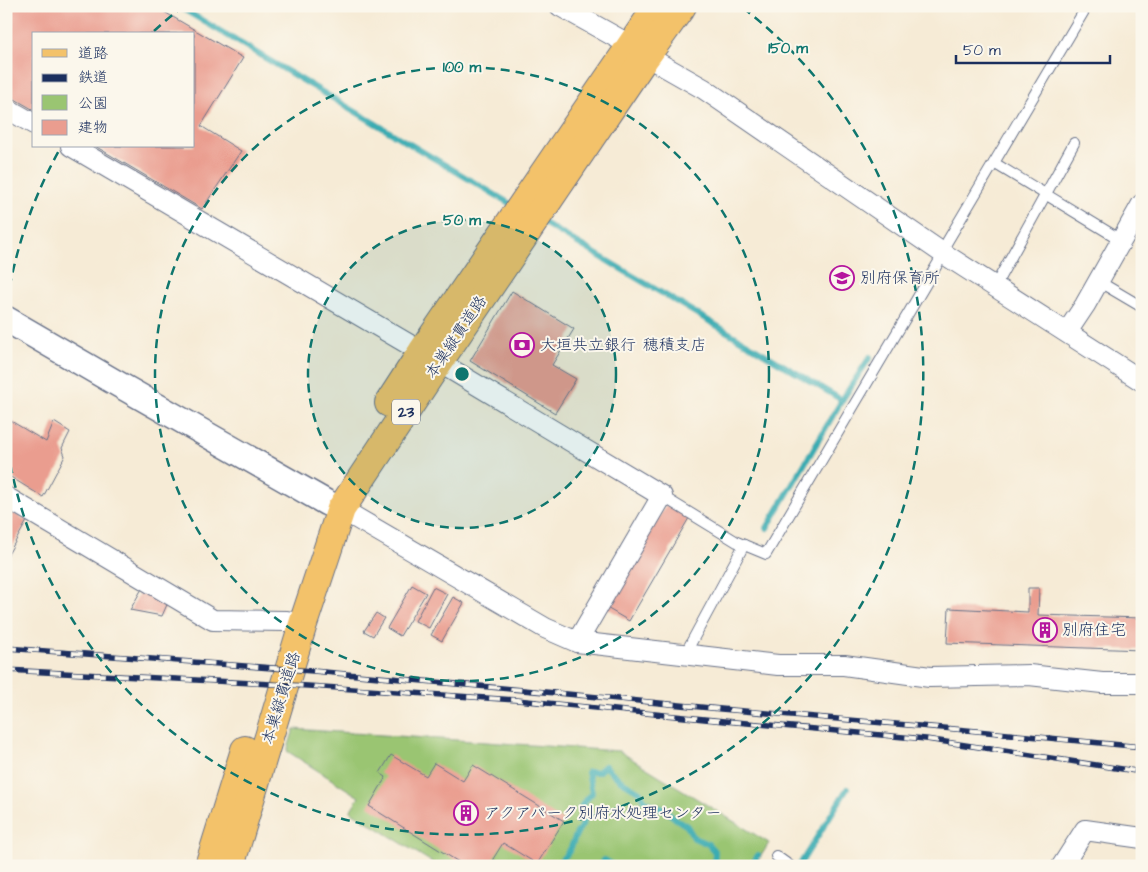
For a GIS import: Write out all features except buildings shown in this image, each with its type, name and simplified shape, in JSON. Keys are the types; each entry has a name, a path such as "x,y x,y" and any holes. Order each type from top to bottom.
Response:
{"main road":[{"name":"本巣縦貫道路","path":"638,51 658,6"},
{"name":"本巣縦貫道路","path":"209,866 295,623 334,506 430,357 638,51 682,6"},
{"name":"本巣縦貫道路","path":"230,866 295,623"}],"street":[{"path":"560,6 704,89 943,253 1142,381"},
{"path":"6,108 32,123"},
{"path":"75,148 662,496 577,642"},
{"path":"1067,332 1085,305 1142,204"},
{"path":"6,319 545,628 577,642 778,665 844,665 930,678 1028,674 1102,683 1142,683"},
{"path":"6,497 213,620 295,623"},
{"path":"1062,866 1086,830 1142,838"}],"lane":[{"path":"662,496 744,545 766,554 1087,6"},
{"path":"995,286 1074,143"},
{"path":"994,163 1121,240"},
{"path":"1098,281 1142,307"},
{"path":"684,654 744,545"},
{"path":"776,856 790,866"}],"green space":[{"path":"294,729 619,751 769,843 755,866 438,866 350,811 359,797 287,751"}],"waterway":[{"path":"178,6 514,206"},
{"path":"542,222 842,400"},
{"path":"767,528 842,400 870,357"},
{"path":"561,860 570,849 586,816 580,809 592,793 588,772 598,772 605,766 620,780 640,792 644,800 664,809 687,826 694,838 708,844 715,852 714,866"},
{"path":"799,866 847,789"},
{"path":"751,866 758,855"},
{"path":"601,866 604,860 614,866"}],"railway":[{"path":"6,648 313,671 1142,747"},
{"path":"6,670 308,686 517,700 926,739 1142,772"}],"place":[{"name":"別府保育所","path":"842,278"},
{"name":"大垣共立銀行 穂積支店","path":"522,345"},
{"name":"別府住宅","path":"1045,630"},
{"name":"アクアパーク別府水処理センター","path":"466,813"}]}
